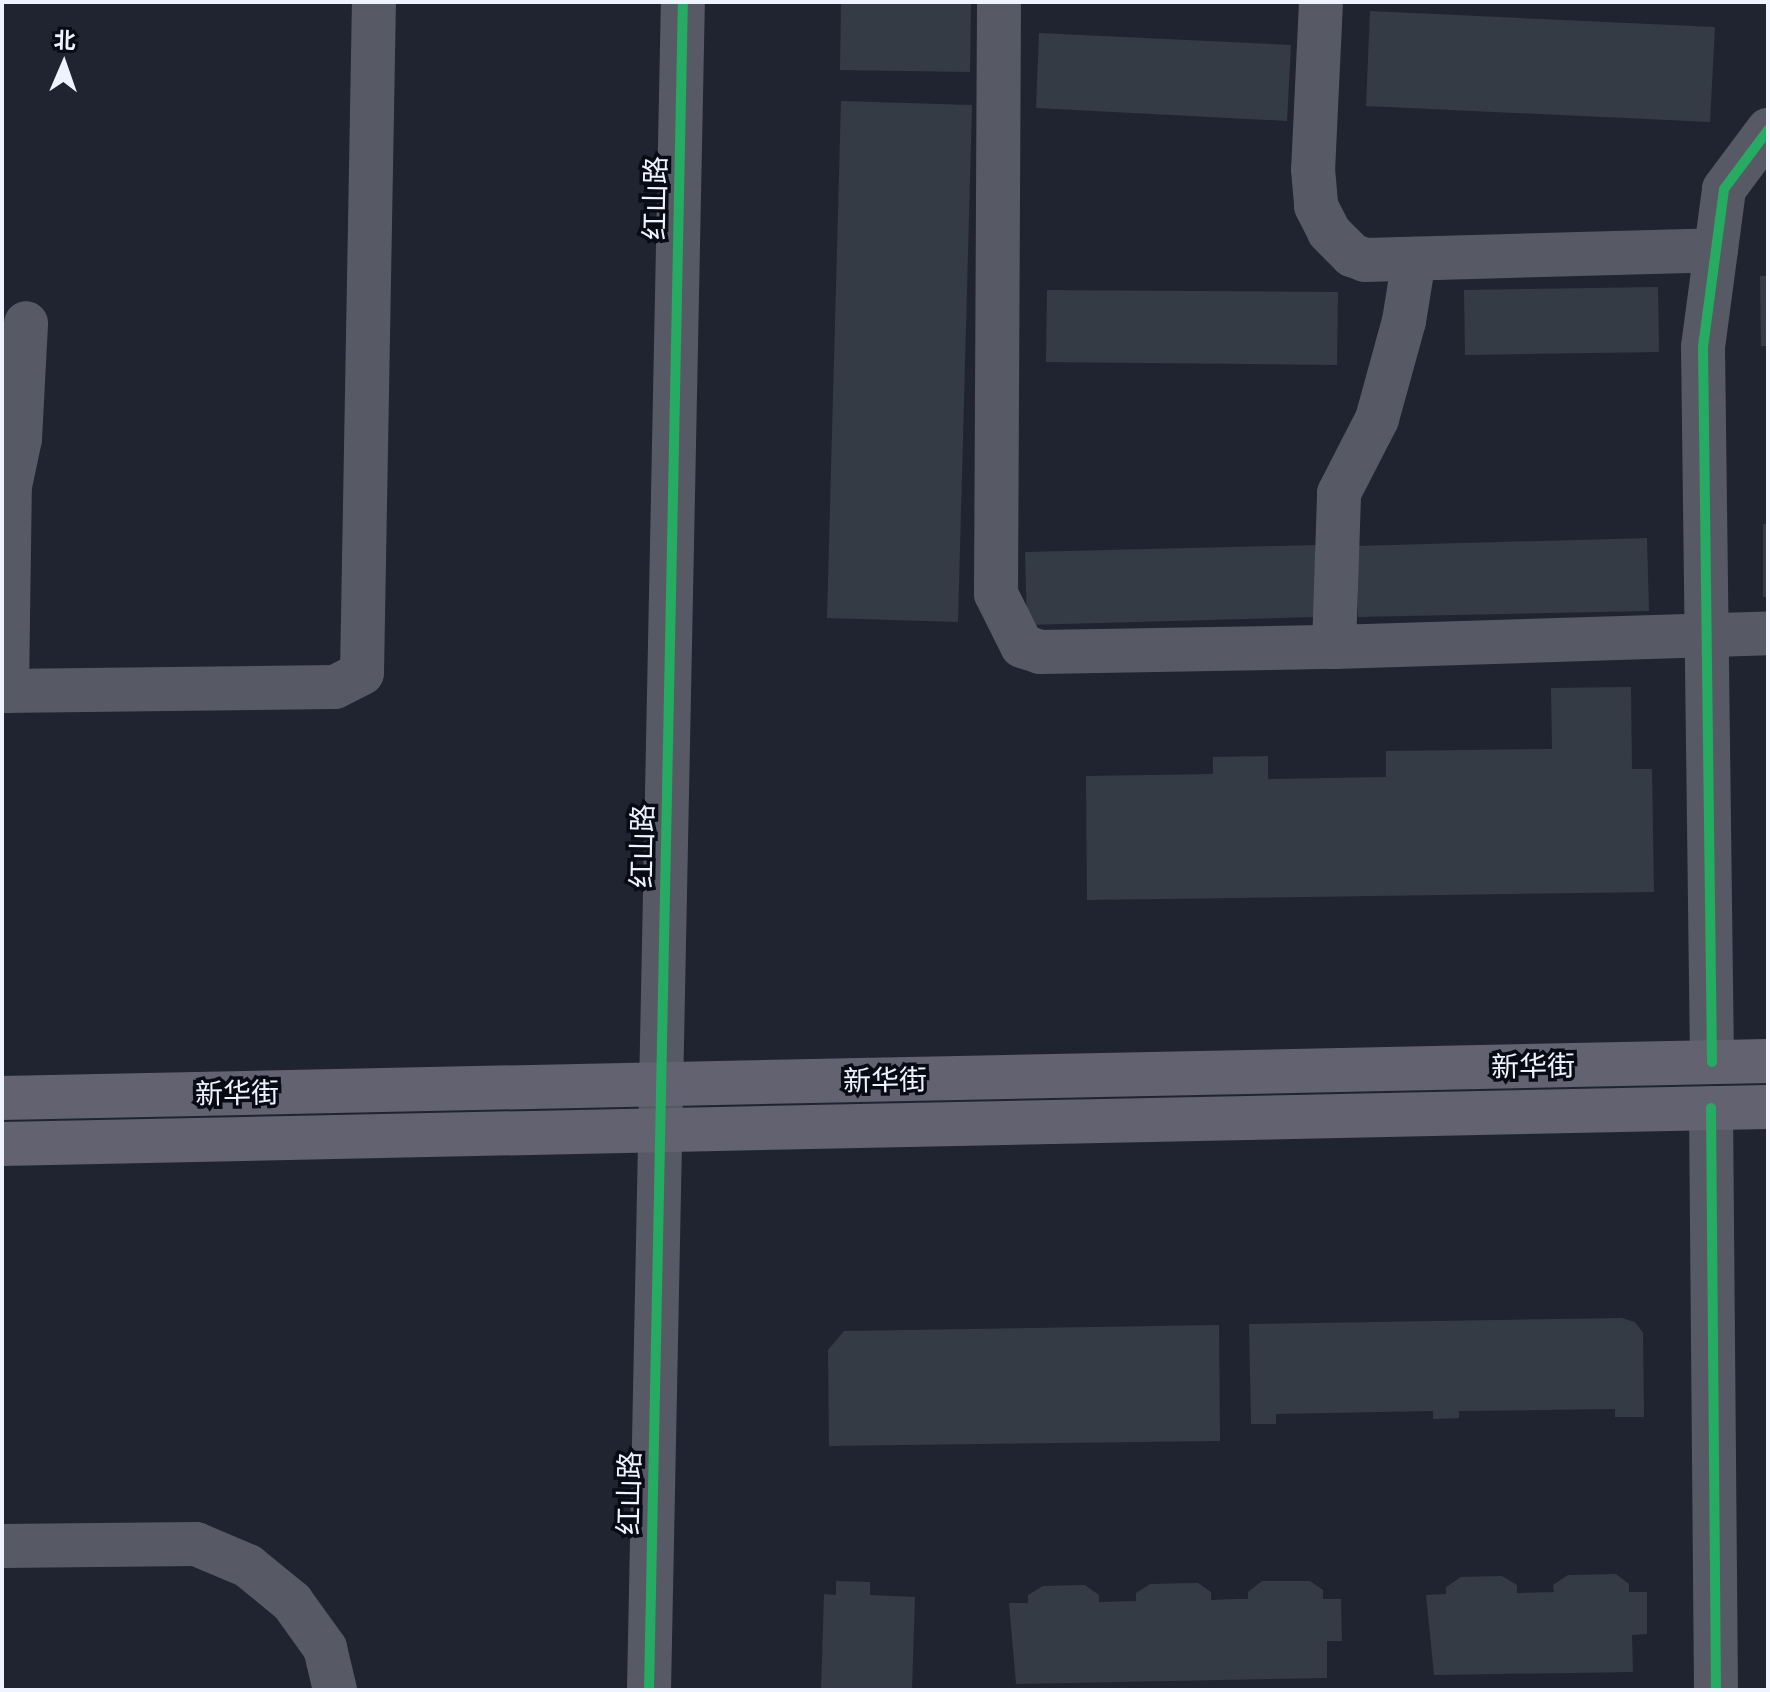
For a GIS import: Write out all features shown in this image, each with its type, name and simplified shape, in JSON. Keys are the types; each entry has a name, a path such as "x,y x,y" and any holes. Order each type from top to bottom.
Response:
{"main road":[{"name":"新华街","path":"2,1098 1768,1061"},
{"name":"新华街","path":"2,1144 1768,1107"}],"street":[{"path":"26,323 20,439 10,486 4,691 335,687 362,673 374,2"},
{"name":"红山路","path":"649,1690 683,2"},
{"path":"999,2 993,512 996,594 1009,629 1022,646 1040,652 1334,647 1768,633"},
{"path":"1321,2 1313,169 1316,206 1329,232 1352,255 1365,260 1716,250"},
{"path":"1712,1062 1703,635 1703,347 1724,189 1768,130"},
{"path":"1334,647 1339,493 1377,419 1404,321 1414,259"},
{"path":"1711,1108 1716,1690"},
{"path":"2,1546 196,1544 248,1566 292,1602 325,1648 335,1690"}],"building":[{"path":"841,2 971,2 970,72 840,70"},
{"path":"1370,11 1715,27 1710,122 1366,106"},
{"path":"1039,33 1291,45 1287,121 1036,108"},
{"path":"841,101 972,105 958,622 827,618"},
{"path":"1760,276 1768,276 1768,346 1761,346"},
{"path":"1658,287 1659,352 1465,355 1464,290"},
{"path":"1047,290 1338,292 1337,365 1046,362"},
{"path":"1763,524 1768,524 1768,597 1763,597"},
{"path":"1647,538 1649,611 1358,617 1356,546"},
{"path":"1317,545 1318,617 1027,625 1025,552"},
{"path":"1631,687 1632,769 1652,769 1654,892 1087,900 1086,776 1213,774 1213,757 1268,756 1268,779 1386,777 1386,751 1552,749 1551,688"},
{"path":"1622,1318 1635,1322 1643,1333 1644,1417 1615,1417 1615,1409 1459,1411 1459,1418 1433,1419 1433,1411 1276,1414 1276,1424 1251,1424 1249,1324"},
{"path":"1219,1325 1220,1441 829,1446 828,1350 844,1331"},
{"path":"1616,1574 1629,1584 1629,1592 1647,1592 1647,1634 1632,1635 1633,1672 1434,1675 1426,1595 1446,1594 1446,1587 1461,1577 1502,1576 1517,1585 1517,1593 1554,1592 1553,1585 1568,1575"},
{"path":"836,1581 870,1582 870,1595 915,1597 912,1690 821,1690 824,1594 836,1595"},
{"path":"1262,1581 1310,1581 1323,1590 1323,1599 1341,1599 1342,1641 1327,1641 1327,1678 1016,1684 1009,1603 1028,1603 1028,1595 1043,1586 1085,1585 1099,1595 1099,1602 1136,1601 1136,1593 1150,1584 1198,1583 1211,1592 1211,1600 1248,1599 1248,1592"}],"cycle path":[{"path":"649,1690 683,2"},
{"path":"1712,1062 1703,347 1724,189 1768,130"},
{"path":"1711,1108 1716,1690"}]}
